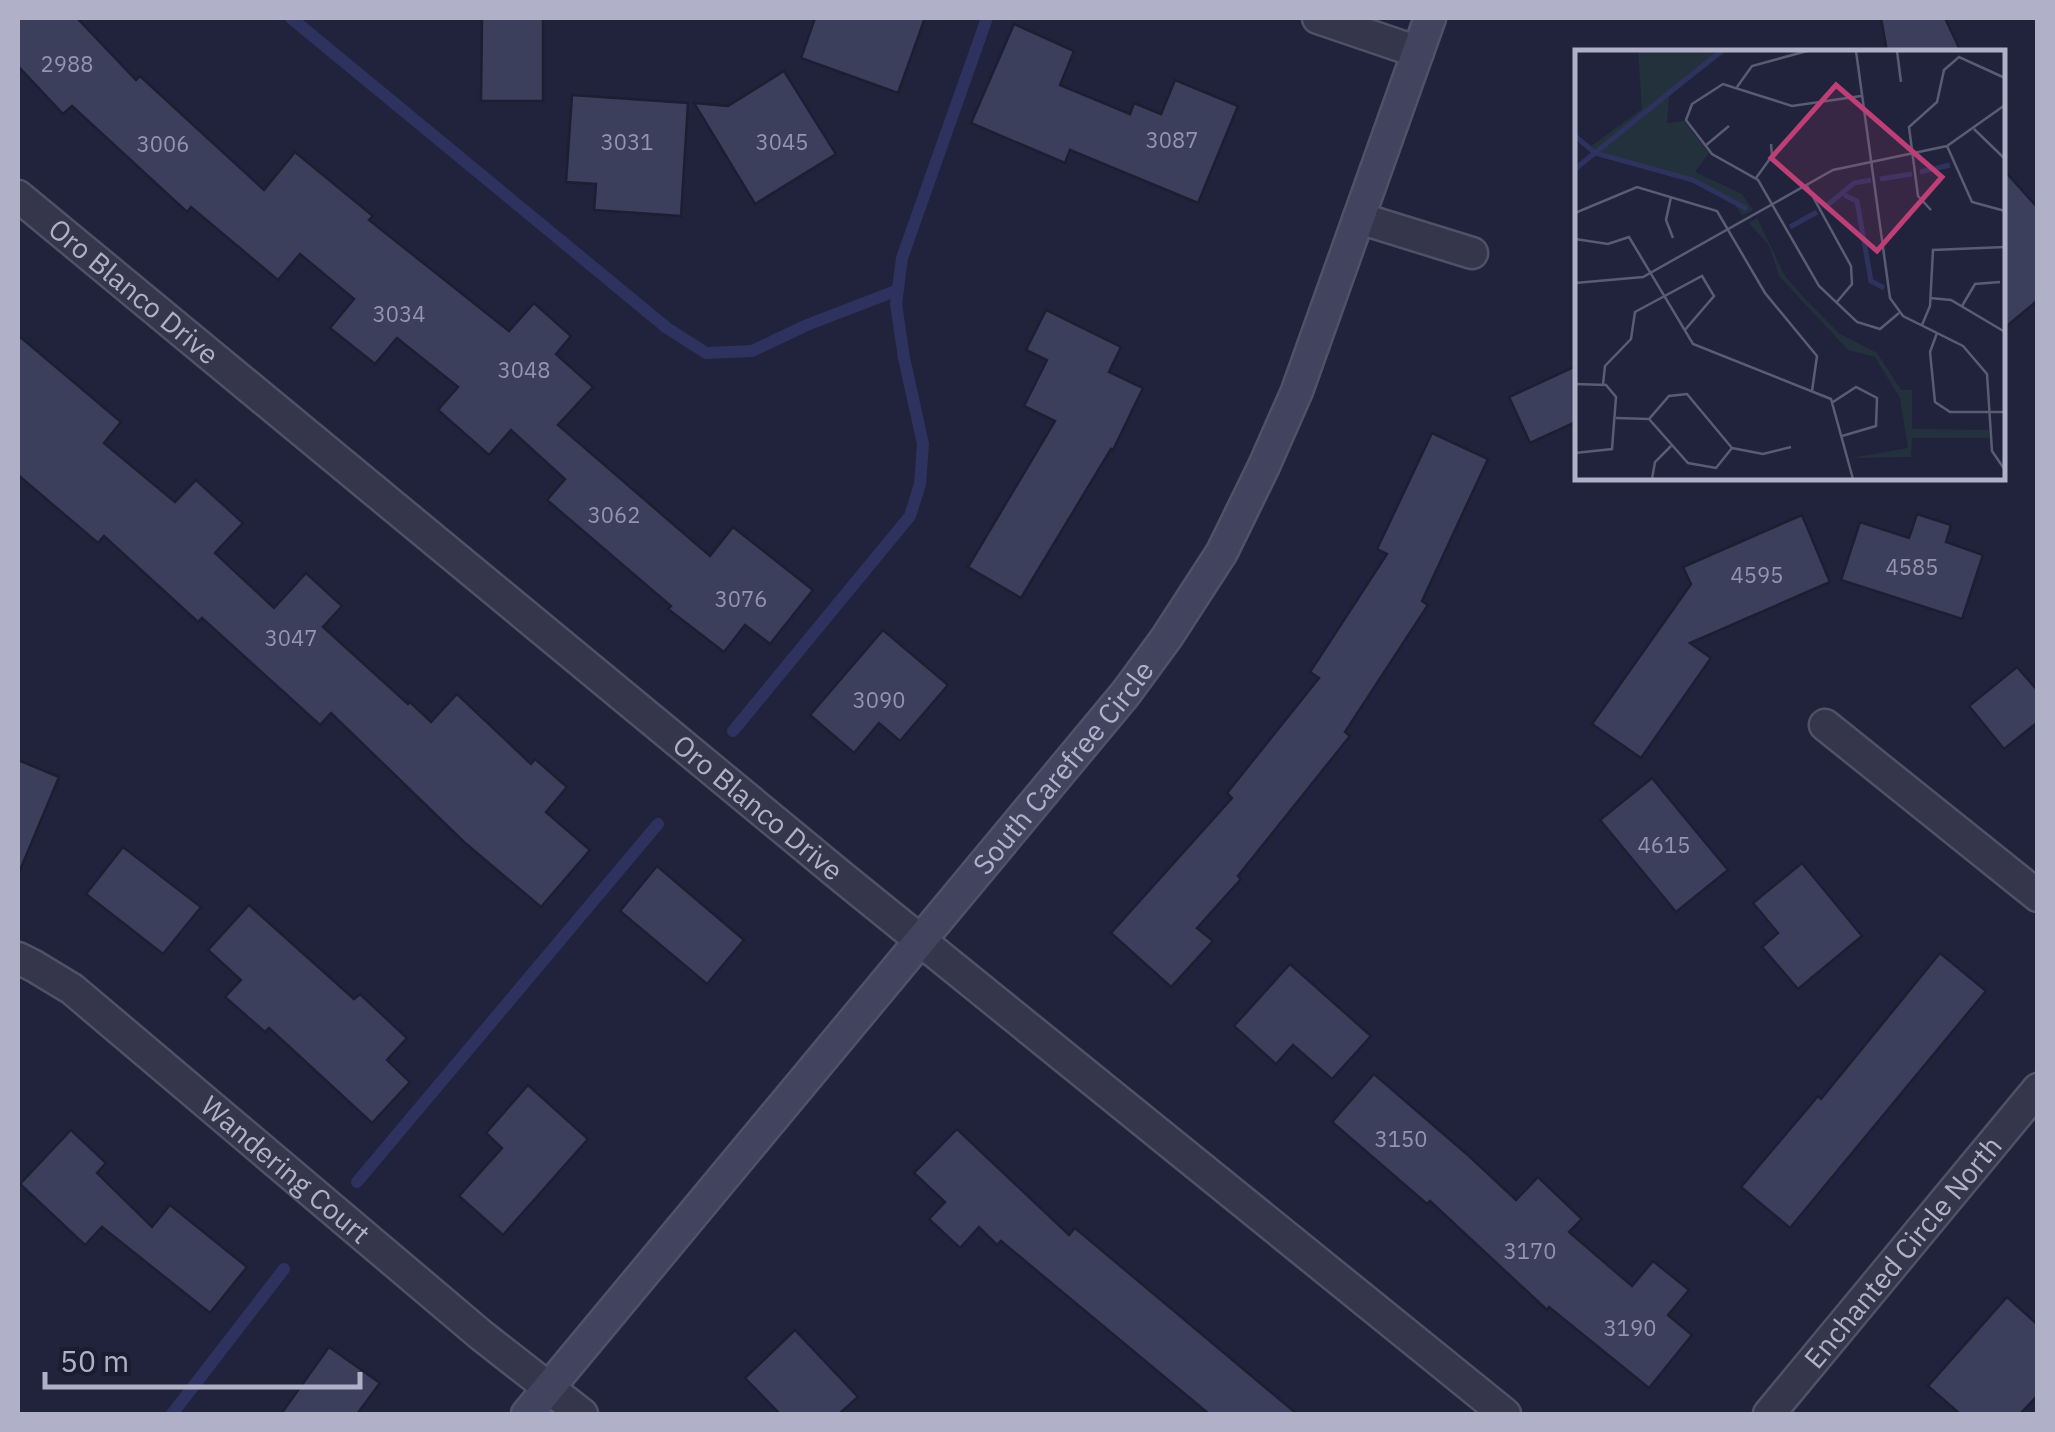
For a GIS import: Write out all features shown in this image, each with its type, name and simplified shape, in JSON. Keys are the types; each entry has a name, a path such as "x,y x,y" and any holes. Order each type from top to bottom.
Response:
{"main road":[{"name":"South Carefree Circle","path":"527,1414 1126,693 1222,552 1296,391 1430,18"}],"street":[{"path":"1318,18 1418,52"},
{"name":"Oro Blanco Drive","path":"18,196 920,941 1505,1414"},
{"path":"1359,218 1472,254"},
{"path":"1825,725 2038,896"},
{"name":"Wandering Court","path":"18,958 72,989 460,1317 582,1414"},
{"name":"Enchanted Circle North","path":"1769,1414 2038,1088"}],"building":[{"path":"18,18 77,18 136,80 140,76 264,190 295,152 373,216 369,220 509,331 534,303 571,336 556,354 593,387 558,425 710,556 733,527 813,590 770,644 745,625 724,652 668,609 671,606 547,500 565,479 511,430 489,455 438,410 458,387 397,338 375,364 330,328 354,299 300,254 278,280 191,207 187,212 72,106 63,114 18,66"},
{"path":"482,18 543,18 543,101 481,101"},
{"path":"815,18 925,18 898,93 801,58"},
{"path":"1881,18 1945,18 1960,50 1887,50"},
{"path":"1014,24 1074,51 1060,85 1130,114 1134,103 1161,114 1175,80 1238,106 1198,203 1070,150 1065,163 971,123"},
{"path":"784,71 836,154 755,204 694,103 728,106"},
{"path":"572,95 688,103 681,216 594,210 596,184 566,182"},
{"path":"2005,171 2038,208 2038,300 2005,328"},
{"path":"1046,310 1121,347 1109,372 1143,388 1113,450 1021,598 968,567 1055,421 1024,406 1047,360 1026,350"},
{"path":"18,335 121,422 104,443 175,502 196,480 243,523 215,553 274,608 306,573 342,606 323,627 408,704 431,722 457,694 531,764 535,759 567,787 546,812 590,850 541,907 464,842 331,713 320,725 104,536 98,543 18,475"},
{"path":"1575,366 1575,422 1530,443 1509,397"},
{"path":"1432,433 1488,459 1422,601 1428,605 1345,732 1350,736 1238,876 1241,879 1197,928 1213,941 1171,987 1111,933 1232,798 1227,793 1319,678 1310,672 1387,554 1377,549"},
{"path":"1917,514 1951,525 1946,542 1983,555 1962,619 1841,580 1860,522 1909,538"},
{"path":"1802,515 1830,582 1690,643 1711,658 1641,758 1592,724 1691,584 1683,567"},
{"path":"883,630 948,685 900,741 879,723 854,753 810,715"},
{"path":"2017,667 2038,691 2038,722 2004,749 1969,706"},
{"path":"18,760 59,777 18,875"},
{"path":"1652,778 1728,870 1676,912 1600,820"},
{"path":"123,847 201,907 163,954 86,894"},
{"path":"1802,863 1862,936 1798,989 1762,947 1778,933 1753,903"},
{"path":"657,866 744,940 707,984 620,911"},
{"path":"249,905 354,999 360,994 407,1038 387,1060 410,1082 372,1123 269,1028 265,1032 225,997 241,980 208,950"},
{"path":"1940,953 1986,991 1790,1228 1741,1187 1818,1096 1821,1099"},
{"path":"1290,964 1371,1036 1332,1079 1293,1045 1276,1064 1234,1026"},
{"path":"1374,1074 1516,1200 1538,1177 1582,1219 1569,1232 1632,1286 1653,1261 1689,1290 1668,1315 1692,1335 1649,1388 1549,1307 1547,1310 1430,1201 1427,1204 1332,1122"},
{"path":"528,1085 588,1139 503,1235 459,1196 502,1148 486,1133"},
{"path":"957,1129 1069,1235 1075,1228 1297,1414 1209,1414 1001,1241 997,1245 979,1227 960,1248 929,1219 945,1202 914,1173"},
{"path":"71,1130 106,1163 97,1173 152,1227 170,1205 247,1267 210,1313 102,1227 85,1245 20,1184"},
{"path":"2007,1297 2038,1325 2038,1395 2020,1414 1960,1414 1928,1386"},
{"path":"795,1330 858,1397 839,1414 780,1414 745,1378"},
{"path":"329,1347 380,1383 357,1414 281,1414"}],"waterway":[{"path":"291,18 667,328 706,353 752,351 898,290"},
{"path":"733,731 910,516 920,484 923,444 896,304 902,258 987,18"},
{"path":"357,1182 658,824"},
{"path":"172,1414 284,1269"}]}
